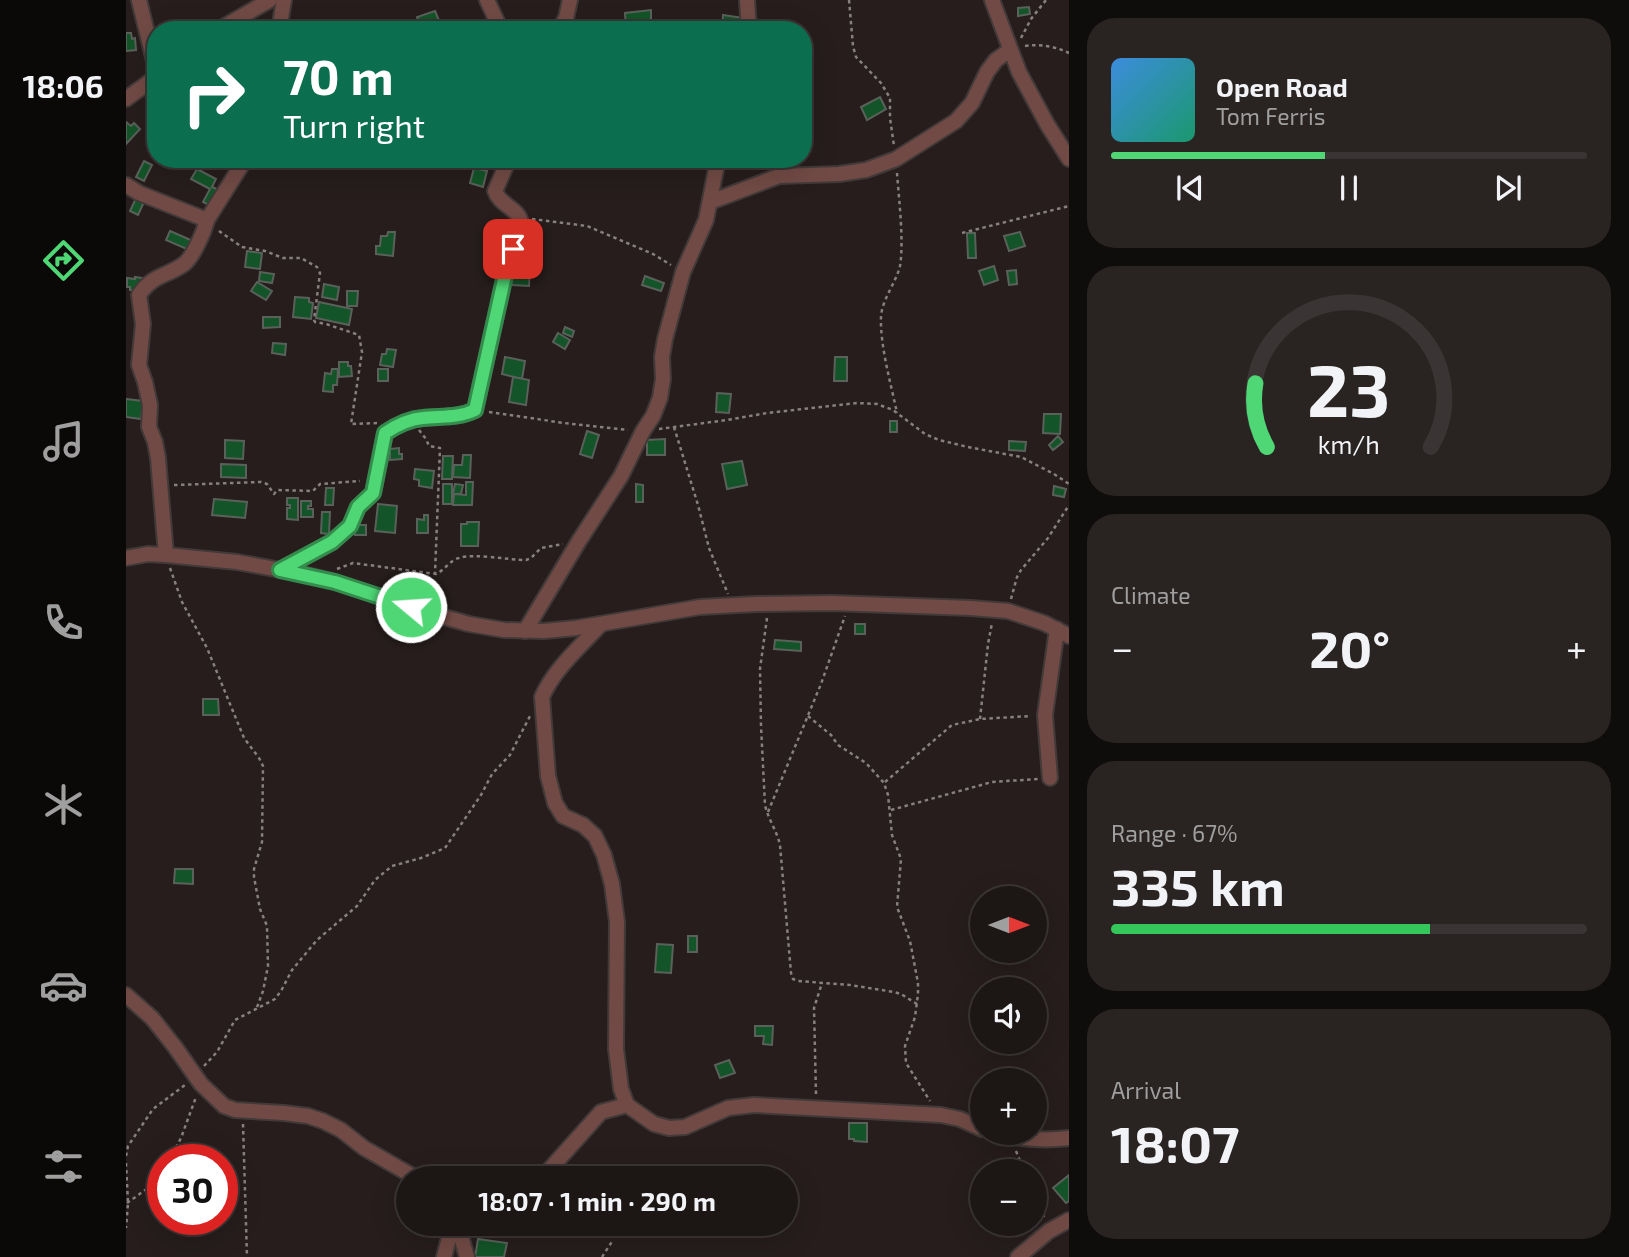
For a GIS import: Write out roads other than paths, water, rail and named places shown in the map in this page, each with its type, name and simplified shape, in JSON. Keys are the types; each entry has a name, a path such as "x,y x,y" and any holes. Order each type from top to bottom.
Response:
{"street":[{"path":"139,0 147,32"},
{"path":"234,21 270,0"},
{"path":"280,21 284,0"},
{"path":"487,0 498,21"},
{"path":"564,21 570,0"},
{"path":"747,0 748,21"},
{"path":"992,0 1013,49 1019,72 1069,159"},
{"path":"710,202 779,176 866,170 896,159 956,121 972,103 996,60 1013,49"},
{"path":"126,99 147,83"},
{"path":"166,555 155,442 149,427 150,405 139,365 143,324 139,295 154,279 183,265 190,258 206,224 240,168"},
{"path":"280,570 332,542 350,526 358,507 373,493 385,433 396,425 419,418 466,414 475,410 505,275 521,223 520,218 496,197 495,191 505,168"},
{"path":"525,631 621,476 653,416 663,379 665,339 683,272 706,220 716,168"},
{"path":"126,185 206,224"},
{"path":"126,558 148,554 166,555 237,562 280,570 335,582 469,624 504,630 544,631 600,625 699,607 769,604 850,603 1001,610 1027,616 1063,633 1045,715 1050,778"},
{"path":"600,625 558,670 542,697 548,776 555,803 563,816 583,825 595,836 604,855 612,884 617,922 617,1049 621,1089 626,1105 654,1124 669,1128 685,1127 740,1105 941,1115 970,1124"},
{"path":"126,995 152,1018 198,1080 224,1107 243,1111 284,1112 323,1121 396,1166"},
{"path":"553,1166 601,1112 626,1105"},
{"path":"1047,1140 1069,1138"},
{"path":"1018,1257 1049,1231 1069,1220"},
{"path":"444,1257 451,1236"},
{"path":"460,1236 467,1257"}]}
